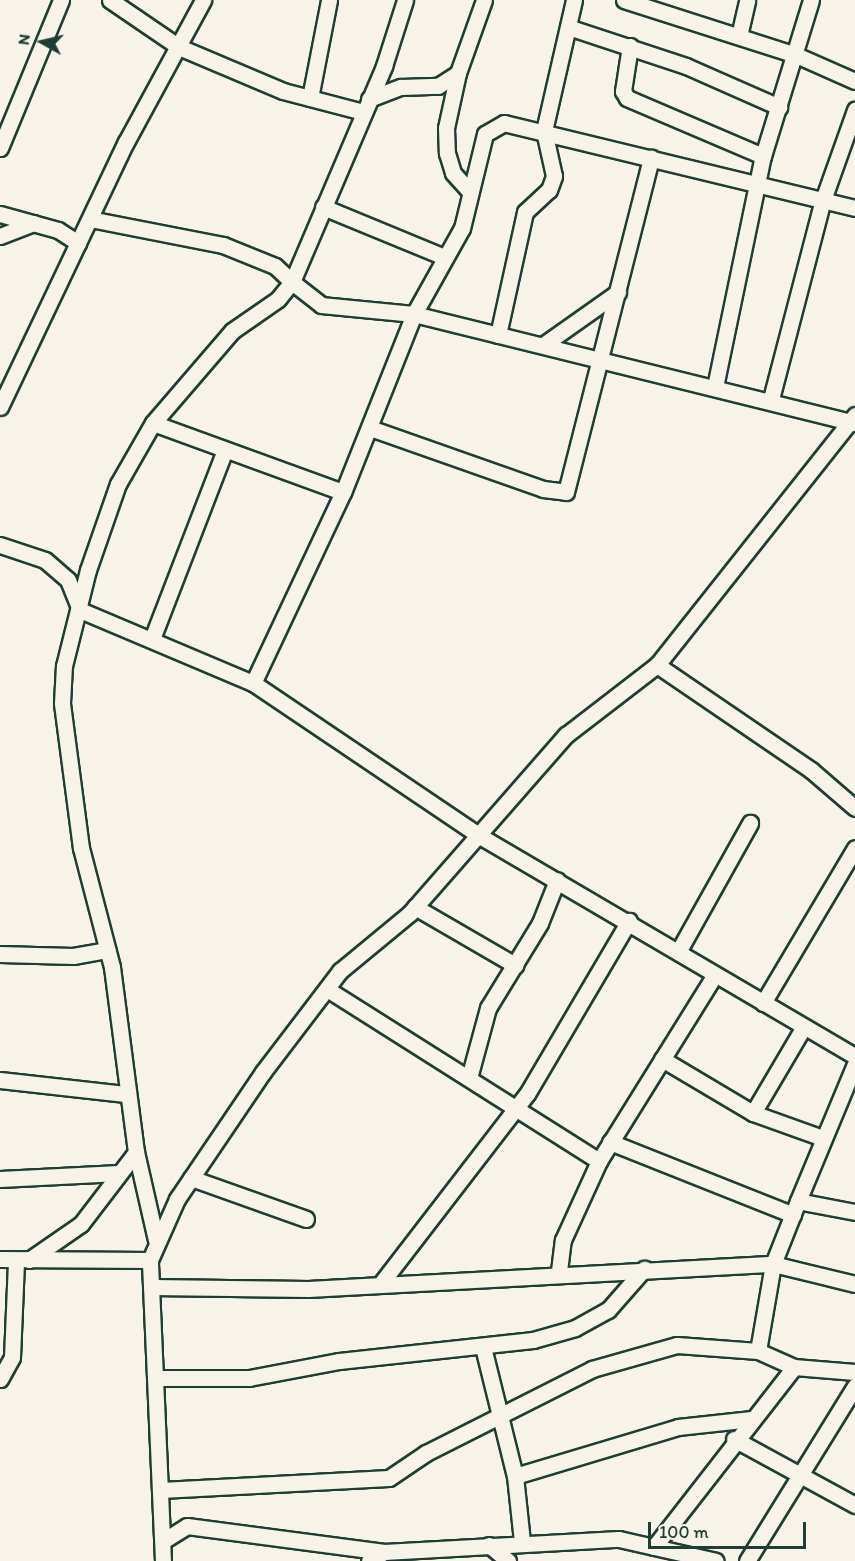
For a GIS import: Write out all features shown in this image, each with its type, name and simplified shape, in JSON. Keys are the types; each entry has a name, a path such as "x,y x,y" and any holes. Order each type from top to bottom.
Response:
{"street":[{"path":"0,148 61,0"},
{"path":"110,0 179,46 310,98 366,105 401,87 438,86 458,73"},
{"path":"0,407 78,243 203,0"},
{"path":"310,98 328,0"},
{"path":"156,1240 125,1094 107,950 81,849 62,703 64,666 118,484 153,423 232,331 278,299 292,282 366,105 405,0"},
{"path":"470,192 453,173 447,153 446,128 458,73 484,0"},
{"path":"498,334 525,212 549,190 554,176 544,131 574,0"},
{"path":"624,0 796,55 855,81"},
{"path":"739,36 747,0"},
{"path":"715,387 763,156 796,55 811,0"},
{"path":"568,27 630,46 779,107"},
{"path":"630,46 623,91 627,98 763,156"},
{"path":"771,399 823,200 855,110"},
{"path":"253,683 343,492 414,314 442,256 462,228 485,134 493,127 504,123 544,131 756,186 855,208"},
{"path":"370,428 550,491 566,492 651,158"},
{"path":"323,207 442,256"},
{"path":"0,214 58,230 78,243"},
{"path":"0,236 34,223"},
{"path":"58,230 88,224 223,245 275,266 321,304 414,314 600,361 853,419 657,665 566,735 415,907 327,989 191,1178 156,1240 150,1260 163,1561"},
{"path":"543,345 618,292"},
{"path":"153,423 224,452 343,492"},
{"path":"152,639 224,452"},
{"path":"0,545 45,560 68,580 80,610 253,683 478,836 629,921 803,1028 855,1056"},
{"path":"657,665 811,770 855,808"},
{"path":"678,952 750,823"},
{"path":"763,1003 853,854"},
{"path":"469,1078 480,1029 540,923 557,880"},
{"path":"415,907 515,965"},
{"path":"382,1282 518,1107 629,921"},
{"path":"0,954 73,956 107,950"},
{"path":"559,1271 563,1240 599,1161 716,975"},
{"path":"327,989 518,1107 599,1161"},
{"path":"753,1113 803,1028"},
{"path":"662,1059 753,1113 823,1138"},
{"path":"758,1351 773,1264 855,1064"},
{"path":"0,1080 125,1094"},
{"path":"610,1142 795,1208 855,1212"},
{"path":"22,1260 81,1224 136,1152"},
{"path":"0,1179 119,1173"},
{"path":"191,1178 306,1219"},
{"path":"0,1259 150,1260"},
{"path":"0,1379 12,1357 22,1260"},
{"path":"151,1287 309,1289 559,1271 730,1270 773,1264 855,1284"},
{"path":"155,1378 249,1378 339,1361 483,1347 575,1328 608,1310 644,1269"},
{"path":"161,1490 382,1479 500,1415 592,1369 677,1345 758,1351 771,1360 795,1367 855,1372"},
{"path":"483,1347 515,1476 522,1542"},
{"path":"771,1360 778,1385"},
{"path":"654,1547 734,1439 795,1367"},
{"path":"747,1561 855,1386"},
{"path":"515,1476 678,1427 752,1419"},
{"path":"734,1439 855,1505"},
{"path":"162,1524 384,1552 522,1542 619,1539 716,1561"},
{"path":"163,1541 187,1526"},
{"path":"489,1545 508,1561"},
{"path":"369,1561 384,1552"}]}
